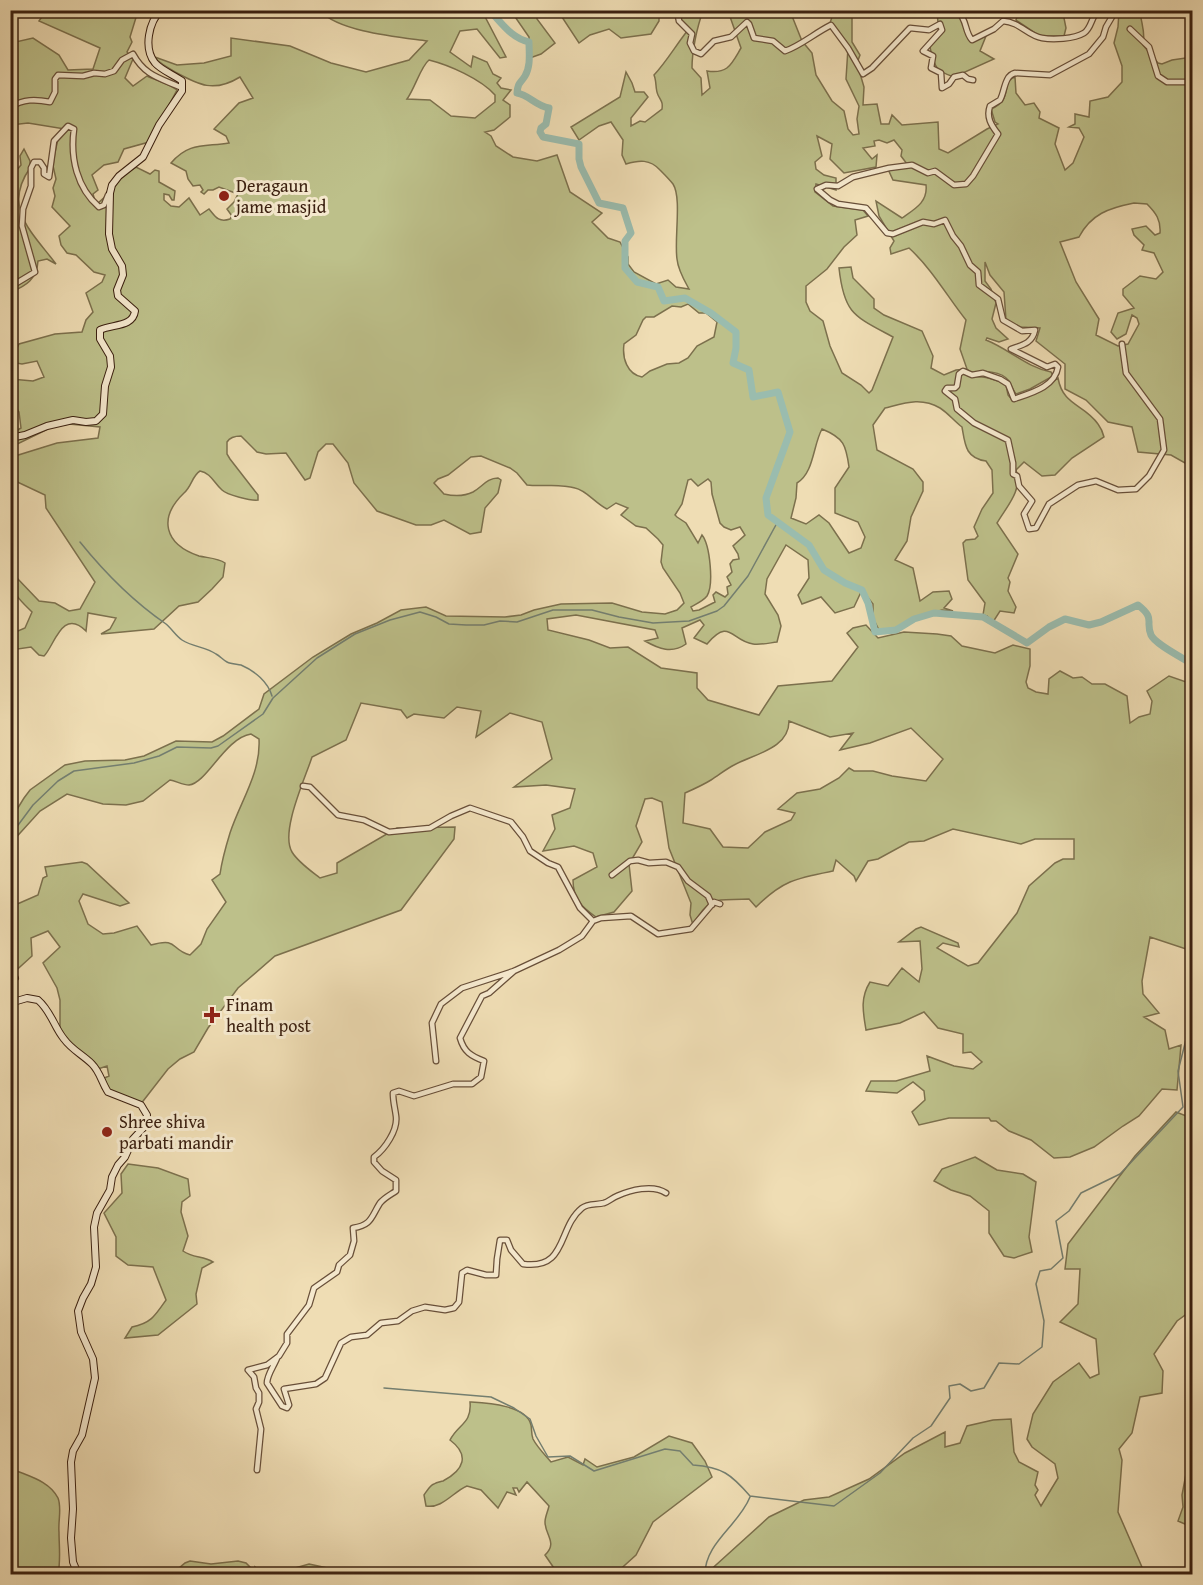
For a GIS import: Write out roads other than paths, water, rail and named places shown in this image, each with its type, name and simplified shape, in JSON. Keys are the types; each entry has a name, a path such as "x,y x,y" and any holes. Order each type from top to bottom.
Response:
{"main road":[{"path":"10,438 73,420 86,423 96,421 103,414 105,386 111,367 110,356 100,339 100,330 130,322 135,310 118,296 117,290 123,275 122,266 112,249 109,234 110,193 112,185 119,176 143,157 159,125 183,88 182,81 156,64 152,57 148,36 154,17 161,10"},
{"path":"10,970 15,978 10,982"},
{"path":"10,1003 27,998 38,1000 73,1051 98,1071 108,1092 141,1105 147,1115 146,1125 133,1139 125,1157 118,1165 112,1177 110,1190 97,1213 94,1227 96,1267 91,1284 82,1298 78,1311 81,1332 93,1359 95,1378 82,1435 73,1451 71,1462 73,1509 71,1538 73,1562 78,1575"}],"street":[{"path":"677,10 679,21 692,34 690,43 694,51 701,54 714,41 730,37 747,22 754,38 773,41 785,51 795,48 808,37 831,25 849,48 863,74 872,68 910,28 930,30 940,24 942,30 923,51 933,56 931,68 940,72 942,88 954,77 963,75 973,80"},
{"path":"957,10 967,23 969,38 972,40 1004,21 1017,24 1041,38 1073,38 1087,31 1095,13 1099,10"},
{"path":"1116,10 1106,27 1104,37 1089,54 1050,75 1011,74 1006,80 1000,100 990,106 988,111 989,119 998,134 973,176 966,183 954,185 935,171 928,173 912,165 879,169 853,177 838,186 826,185 817,189 838,204 866,208 887,233 893,234 923,222 934,224 945,220 970,264 978,272 979,285 998,299 1003,320 1022,331 1035,330 1028,343 1011,349 1047,367 1055,364 1058,367 1054,380 1041,389 1014,399 1008,384 1000,379 983,373 972,375 963,371 959,374 957,386 945,390 955,399 957,409 974,423 1008,440 1013,474 1017,476 1019,486 1032,501 1024,514 1029,529 1036,528 1049,504 1078,485 1096,482 1118,490 1136,489 1149,476 1164,450 1160,418 1126,373 1122,344"},
{"path":"1130,29 1149,47 1158,76 1167,82 1187,82 1192,88"},
{"path":"10,107 20,101 37,99 50,102 55,92 55,79 58,75 105,74 114,71 122,60 133,54 139,66 149,74 183,88"},
{"path":"10,287 35,272 22,226 23,209 31,186 31,168 34,162 40,162 44,168 44,174 49,177 54,141 68,126 74,129 74,157 81,186 88,198 99,207 104,205 110,193"},
{"path":"303,786 310,787 338,815 364,820 389,832 429,828 470,808 505,819 511,822 521,834 530,851 558,867 580,908 593,921"},
{"path":"612,875 625,864 638,860 649,863 666,862 678,867 698,889 708,896 712,905"},
{"path":"436,1061 432,1023 441,1004 462,988 514,971 576,941 593,921 607,917 631,916 658,934 691,929 714,902 720,904"},
{"path":"514,971 489,993 482,996 460,1038 462,1047 469,1055 484,1061 481,1077 472,1084 453,1084 414,1096 399,1091 393,1093 396,1128 374,1158 374,1162 382,1171 396,1180 396,1191 380,1203 375,1214 365,1226 353,1228 354,1241 351,1255 339,1265 337,1272 314,1288 309,1305 287,1334 287,1342 277,1358 267,1383 282,1406 287,1408 289,1405 284,1389 316,1384 325,1378 341,1343 351,1337 367,1335 381,1323 398,1321 412,1311 425,1307 445,1310 454,1308 459,1302 462,1273 467,1270 496,1275 496,1259 500,1240 507,1240 511,1250 523,1264 536,1266 545,1263 561,1247 570,1222 582,1208 593,1203 605,1203 618,1195 650,1188 666,1192"},
{"path":"257,1470 261,1429 256,1409 259,1393 254,1377 248,1370 267,1365 277,1358"}],"waterway":[{"path":"489,10 512,34 529,42 528,68 517,93 549,108 546,124 540,132 543,137 579,144 581,167 599,203 623,208 631,233 625,241 625,268 637,282 658,287 664,301 685,298 711,313 736,332 733,363 749,370 753,397 778,392 790,432 766,498 768,515 809,545 824,570 862,590 868,603 875,632 896,630 914,619 934,613 983,617 1027,643 1065,619 1089,625 1138,605 1147,614 1149,630 1154,639 1192,664"},
{"path":"10,836 33,805 58,781 74,771 134,763 159,756 177,747 211,748 218,746 263,714 273,698 317,658 355,634 390,620 420,612 449,624 484,625 500,621 517,622 553,610 592,610 653,623 689,621 717,611 724,606 748,576 777,523"},
{"path":"80,542 120,586 180,638 212,652 227,662 251,670 264,682 272,696"},
{"path":"384,1388 491,1397 530,1419 536,1436 548,1457 570,1456 594,1471 665,1449 680,1451 693,1465 725,1473 750,1496 834,1506 880,1473 913,1438 931,1426 950,1398 949,1386 960,1384 971,1391 984,1388 999,1363 1019,1364 1042,1347 1044,1321 1036,1284 1040,1271 1051,1269 1063,1258 1056,1221 1069,1211 1081,1193 1120,1174 1183,1107 1178,1071 1192,1023"},
{"path":"705,1574 710,1553 750,1497"}],"place":[{"name":"Deragaun jame masjid","path":"224,196"},
{"name":"Finam health post","path":"212,1015"},
{"name":"Shree shiva parbati mandir","path":"107,1132"}]}
